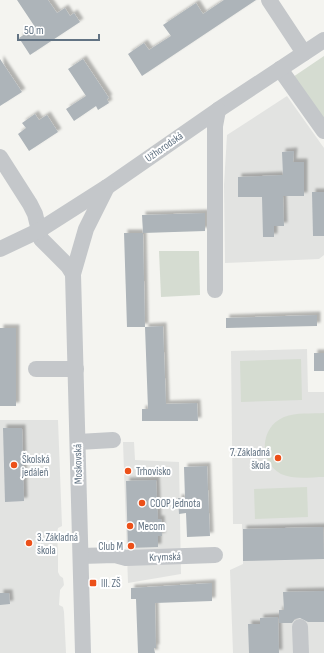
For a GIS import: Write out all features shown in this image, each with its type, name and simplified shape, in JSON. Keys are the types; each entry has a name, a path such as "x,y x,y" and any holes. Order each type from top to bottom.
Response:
{"street":[{"path":"270,0 304,53"},
{"name":"Užhorodská","path":"0,249 38,231 107,187 218,110 324,40"},
{"path":"280,69 324,131"},
{"path":"215,290 214,126 218,110"},
{"path":"0,158 30,204 35,214 41,239 68,266 73,274"},
{"name":"Moskovská","path":"83,653 73,274 86,229 107,187"},
{"path":"36,369 76,369"},
{"path":"78,442 112,440"},
{"name":"Krymská","path":"80,556 114,554 126,558 215,555"},
{"path":"300,628 301,653"}],"shaded area":[{"path":"324,56 324,122 293,77"},
{"path":"287,96 324,148 324,255 319,259 225,263 224,185 227,135"},
{"path":"159,251 199,251 200,295 161,297"},
{"name":"7. Základná škola","path":"307,349 308,392 324,392 324,653 233,653 230,570 243,564 243,561 242,524 233,524 231,351"},
{"path":"301,359 302,400 241,402 240,361"},
{"path":"324,413 324,477 302,478 281,474 268,461 266,453 266,436 270,428 284,417 294,414"},
{"name":"3. Základná škola","path":"0,420 58,420 62,526 58,528 57,533 58,572 63,578 64,585 60,590 59,605 63,607 64,612 66,653 0,653"},
{"path":"123,442 134,442 135,460 179,462 181,574 128,583"},
{"path":"307,487 308,517 255,519 254,489"}],"building":[{"path":"17,0 48,0 57,13 65,8 70,16 74,13 80,22 30,55 19,38 35,27"},
{"path":"224,0 256,0 142,76 128,54 144,43 149,50 171,36 163,25 196,3 203,14"},
{"path":"0,59 22,92 0,106"},
{"path":"83,59 109,98 107,99 109,103 98,110 96,106 74,121 66,109 86,96 68,69"},
{"path":"35,114 39,120 47,115 58,132 29,151 18,134 26,128 22,123"},
{"path":"294,151 293,162 304,162 304,196 283,196 284,226 274,226 274,237 263,237 262,197 238,197 238,177 283,175 282,152"},
{"path":"312,192 324,192 324,236 313,236"},
{"path":"205,213 205,231 143,233 142,215"},
{"path":"124,233 143,233 145,327 127,327"},
{"path":"317,315 317,326 226,328 226,318"},
{"path":"163,326 166,404 197,403 198,421 142,421 142,409 148,409 145,327"},
{"path":"0,328 16,328 16,406 0,406"},
{"path":"314,353 324,353 324,371 314,371"},
{"name":"Školská jedáleň","path":"3,428 22,428 24,501 5,502"},
{"path":"207,466 210,536 187,537 186,513 179,514 178,498 185,498 184,467"},
{"name":"COOP Jednota","path":"156,480 158,519 161,519 162,536 158,536 158,547 128,548 126,481"},
{"path":"323,527 324,559 243,561 243,529"},
{"path":"212,583 212,601 155,603 155,653 138,653 136,599 131,599 131,588"},
{"path":"324,591 324,622 308,622 300,618 295,619 292,623 279,623 279,610 284,610 283,592"},
{"path":"0,593 9,593 10,604 0,605"},
{"path":"278,617 279,653 249,653 248,624 260,624 260,618"}],"place":[{"name":"7. Základná škola","path":"278,458"},
{"name":"Školská jedáleň","path":"14,465"},
{"name":"Trhovisko","path":"128,471"},
{"name":"COOP Jednota","path":"142,503"},
{"name":"Mecom","path":"130,526"},
{"name":"3. Základná škola","path":"29,543"},
{"name":"Club M","path":"131,546"},
{"name":"III. ZŠ","path":"93,583"}]}
